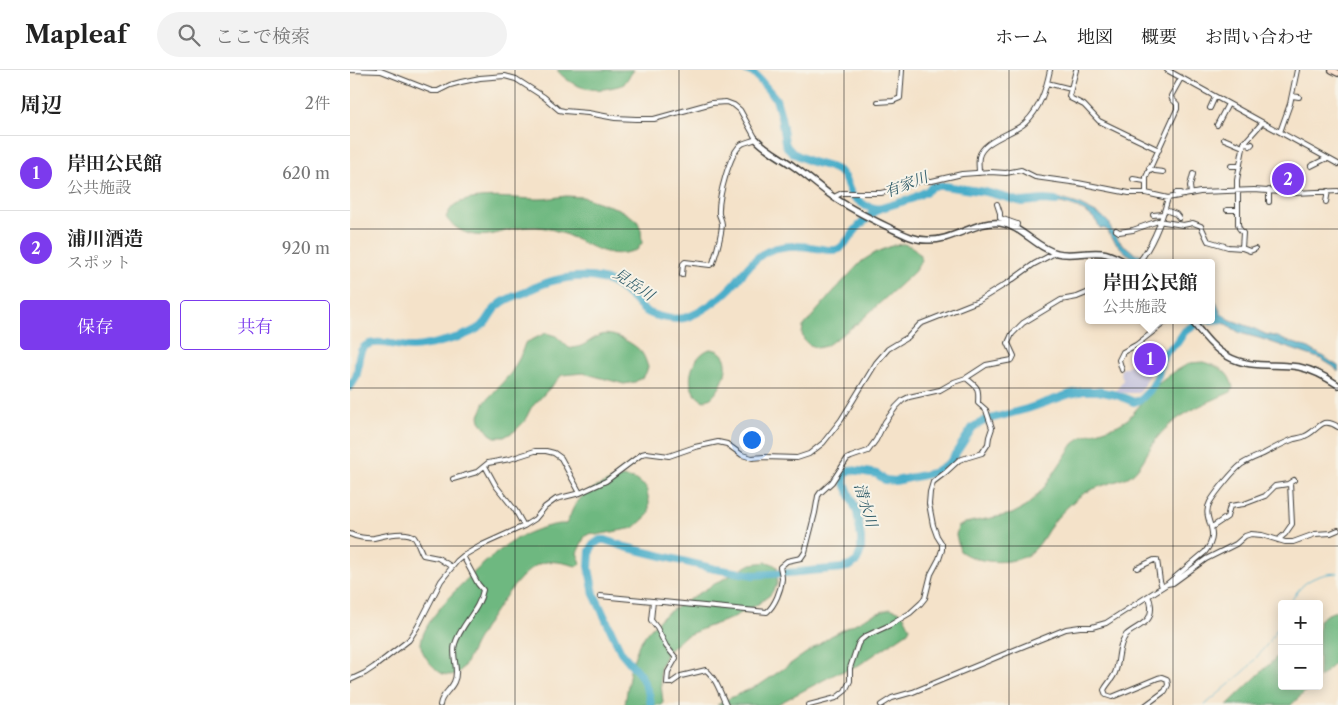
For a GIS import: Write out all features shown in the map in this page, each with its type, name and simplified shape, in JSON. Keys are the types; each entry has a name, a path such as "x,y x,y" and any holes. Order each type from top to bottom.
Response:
{"main road":[{"path":"1332,70 1338,73"}],"street":[{"path":"350,70 381,71 432,91 461,82 505,76 516,79 544,97 559,110 615,118 654,118 712,103 726,102 734,104 740,110 762,146 794,166 834,197 862,214 904,235 928,240 945,238 987,224 1002,223 1016,229 1055,253 1103,253 1118,259"},
{"path":"878,102 893,101 900,98 902,70"},
{"path":"979,173 978,158 982,150 993,141 1027,121 1038,106 1050,70"},
{"path":"1076,70 1068,96 1070,98 1084,105 1099,121 1159,150"},
{"path":"1167,70 1173,71 1180,78 1338,164"},
{"path":"1280,132 1290,104 1297,70"},
{"path":"1146,193 1145,182 1150,166 1177,108 1177,104 1171,96 1180,78"},
{"path":"1047,83 1071,90"},
{"path":"1292,96 1299,97"},
{"path":"1210,108 1215,97"},
{"path":"1217,125 1228,104"},
{"path":"1242,248 1244,237 1238,227 1238,180 1243,147 1245,141 1262,123"},
{"path":"682,275 685,262 710,266 713,263 721,235 722,221 719,211 727,168 739,146 756,139"},
{"path":"1224,139 1243,147"},
{"path":"1245,141 1250,146 1252,144"},
{"path":"1310,166 1327,158"},
{"path":"1146,163 1155,171 1163,172"},
{"path":"1231,166 1240,166"},
{"path":"834,197 847,193 881,193 921,181 932,181 962,174 1006,173 1021,170 1035,177 1129,193 1146,193 1168,198 1200,192 1338,191"},
{"path":"1191,194 1190,186 1193,174"},
{"path":"1133,179 1145,182"},
{"path":"1158,196 1161,189"},
{"path":"1269,190 1269,202"},
{"path":"1326,202 1328,191"},
{"path":"1176,193 1184,195"},
{"path":"1141,259 1146,253 1168,198"},
{"path":"997,204 1000,218 1017,224 1016,229"},
{"path":"1227,210 1238,210"},
{"path":"1152,215 1164,212 1176,214 1179,218"},
{"path":"1116,230 1119,232 1131,230 1160,221 1183,226 1193,223 1200,226 1208,241 1250,251 1255,249"},
{"path":"350,680 374,667 409,640 437,587 463,556 524,526 535,519 550,502 580,493 606,481 642,454 669,456 695,447 718,442 727,444 742,455 752,458 797,458 809,454 823,443 841,420 876,363 888,349 908,337 920,324 978,301 1034,264 1055,253"},
{"path":"600,596 767,612 778,596 781,576 780,567 787,561 800,558 805,552 818,496 832,482 847,459 868,450 896,406 909,397 940,390 966,378 986,365 1012,360 1014,356 1008,343 1016,329 1061,300 1085,294"},
{"path":"1122,370 1119,360 1123,352 1136,345 1163,324"},
{"path":"1194,324 1219,351 1236,361 1255,365 1307,369 1325,376 1338,385"},
{"path":"809,705 836,698 845,691 850,681 850,668 861,640 910,613 925,598 931,574 942,550 942,544 933,525 929,504 933,482 959,460 982,453 988,444 992,426 986,410 978,403 979,391 966,378"},
{"path":"881,705 892,698 913,692 1066,629 1092,627 1106,623 1162,587 1205,552 1213,538 1208,505 1242,464 1287,442 1306,436 1325,423 1338,427"},
{"path":"453,478 477,472 488,463 546,450 558,456 564,462 580,493"},
{"path":"485,466 496,486 515,510 524,526"},
{"path":"1212,527 1227,517 1231,506 1244,504 1265,496 1276,485 1292,482 1292,524 1278,540"},
{"path":"1166,584 1173,583 1206,559 1236,544 1245,536 1256,534 1293,542 1315,534 1331,533 1338,530"},
{"path":"350,534 367,538 384,535 410,535 414,538 423,555 438,558 452,567"},
{"path":"440,705 442,698 454,682 456,676 454,645 460,631 482,599 483,590 463,556"},
{"path":"1137,568 1158,560 1162,587"},
{"path":"1146,705 1165,691 1168,685 1167,680 1161,677 1112,697 1106,695 1104,690 1115,674 1119,649 1124,639 1132,630 1146,622 1149,618 1151,603 1148,596"},
{"path":"654,602 651,620 666,646 676,658 668,672 667,683 681,676 706,670 714,679 726,705"}],"shaded area":[{"path":"1138,361 1152,367 1144,386 1136,393 1116,391 1123,380 1120,370"}],"green space":[{"path":"557,70 634,70 623,85 599,90 577,85"},
{"path":"566,196 583,197 619,209 637,220 641,230 642,243 637,250 614,254 542,227 521,228 487,235 469,234 454,226 446,217 451,208 456,204 475,199 497,197 542,199"},
{"path":"904,244 915,249 922,260 914,272 858,323 826,346 817,348 804,340 802,334 803,327 862,261 894,245"},
{"path":"546,333 556,336 569,348 583,345 605,334 623,339 642,353 648,367 646,373 635,382 624,384 583,373 562,375 531,408 524,422 515,431 504,437 495,437 490,434 480,421 479,416 485,402 511,373 525,343"},
{"path":"710,349 718,351 724,356 726,370 721,386 711,398 704,401 692,390 691,374 697,359"},
{"path":"1203,362 1226,373 1233,388 1231,392 1191,410 1173,422 1157,438 1139,467 1130,476 1083,494 1059,515 1038,546 1026,556 1001,562 975,558 960,551 956,535 958,527 965,523 1012,514 1025,507 1046,485 1073,444 1082,437 1118,425 1128,419 1158,384 1190,363"},
{"path":"622,477 634,479 646,487 649,514 634,528 596,535 591,533 585,536 577,553 580,565 548,562 539,564 530,570 512,588 495,611 459,672 448,675 443,674 429,662 421,645 424,633 444,603 475,571 516,539 547,526 566,524 575,505 584,495 602,484"},
{"path":"767,562 777,567 777,585 770,595 758,604 730,619 685,636 667,652 660,668 662,705 625,705 630,670 639,644 649,630 664,615 711,586 751,564"},
{"path":"890,609 898,611 903,615 910,628 908,632 856,667 835,674 776,705 717,705 761,684 831,636 872,615"},
{"path":"1338,610 1338,660 1323,674 1323,617"},
{"path":"1278,656 1278,690 1307,690 1291,705 1227,705"}],"water":[{"path":"1043,199 1061,199 1078,204 1102,216 1110,224 1111,229 1121,243 1135,254 1155,259 1137,259 1130,255 1118,245 1106,229 1100,228 1090,215 1067,205"},
{"path":"1215,300 1221,314 1231,320 1265,334 1309,348 1338,366 1338,372 1334,367 1321,359 1240,333 1221,323 1215,316"}],"waterway":[{"name":"有家川","path":"746,70 753,73 776,99 787,147 793,153 809,161 839,171 844,177 852,196 866,206 878,209 911,199 933,186 986,192 1022,202 1056,201"},
{"name":"見岳川","path":"350,387 357,375 360,353 368,345 386,343 416,347 462,336 483,325 495,309 505,301 533,288 560,279 577,277 602,279 619,287 644,310 653,314 674,319 691,316 719,298 754,261 767,251 795,246 830,250 839,249 858,227 878,209"},
{"name":"清水川","path":"1215,320 1222,319"},
{"name":"清水川","path":"651,705 649,694 641,676 621,652 594,594 589,569 590,551 593,545 600,540 715,569 754,575 850,566 857,561 861,550 857,512 844,481 845,475 850,470 877,474 885,480 895,481 933,473 950,462 973,427 986,420 1083,391 1098,391 1117,395 1134,402 1140,400 1151,389 1166,352 1177,343 1185,331 1196,324"},
{"path":"1292,600 1298,590 1315,577 1338,573"},
{"path":"1205,705 1247,669 1269,642 1278,627"}],"place":[{"name":"浦川酒造","path":"1288,179"},
{"name":"岸田公民館","path":"1150,359"}]}
